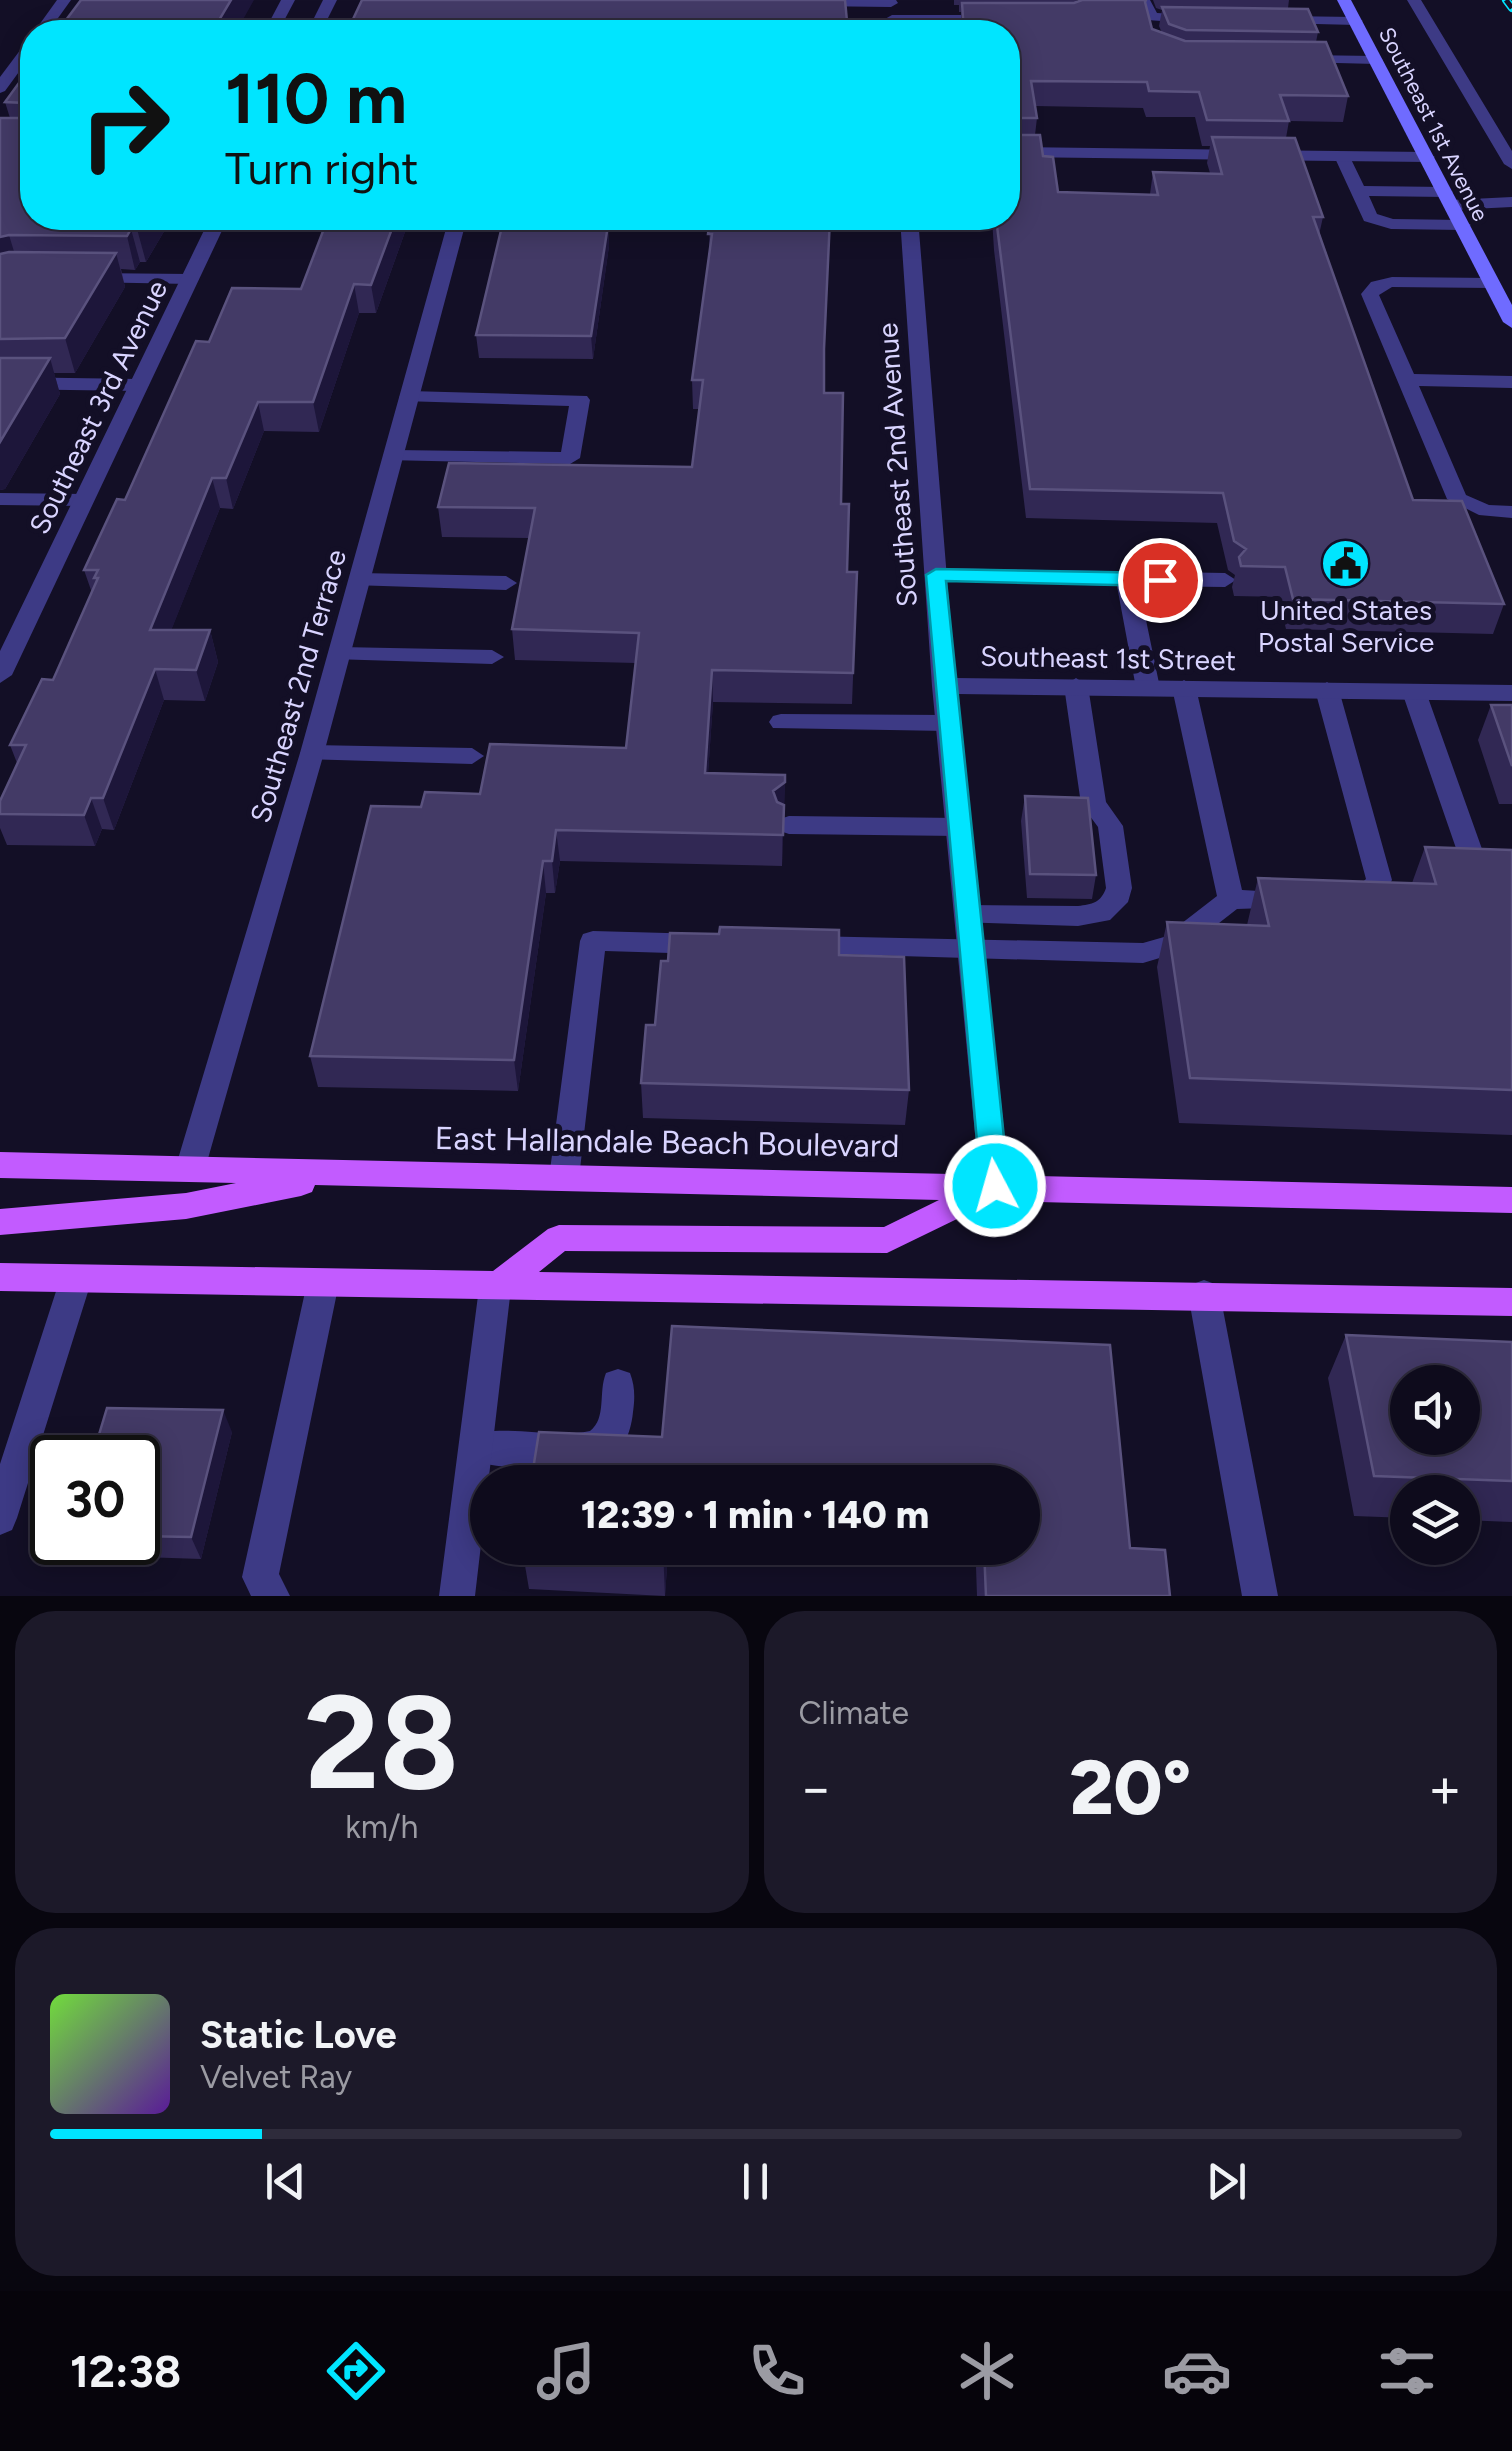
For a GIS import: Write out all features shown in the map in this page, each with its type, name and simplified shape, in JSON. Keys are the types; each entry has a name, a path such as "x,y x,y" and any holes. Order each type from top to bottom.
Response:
{"main road":[{"name":"Southeast 1st Avenue","path":"1344,0 1512,322"},
{"name":"East Hallandale Beach Boulevard","path":"0,1165 1512,1200"},
{"path":"0,1222 186,1206 350,1174"},
{"path":"495,1288 559,1238 887,1240 995,1186"},
{"path":"0,1277 1512,1302"}],"street":[{"path":"1143,0 1152,18 1200,20"},
{"path":"1414,0 1512,164"},
{"path":"794,2 892,14 1013,20"},
{"path":"1259,20 1356,21"},
{"path":"1279,59 1376,60"},
{"path":"0,88 20,60"},
{"path":"1020,152 1427,157"},
{"path":"1342,156 1370,217 1379,222 1462,225"},
{"path":"1358,191 1512,202"},
{"name":"Southeast 3rd Avenue","path":"0,675 214,230"},
{"name":"Southeast 2nd Terrace","path":"190,1169 340,654 455,230"},
{"name":"Southeast 2nd Avenue","path":"910,230 944,686 995,1186"},
{"path":"69,277 190,279"},
{"path":"1491,284 1392,282 1376,286 1370,294 1457,499 1486,511 1512,512"},
{"path":"1407,380 1512,382"},
{"path":"0,382 139,385"},
{"path":"393,456 570,458 580,400 410,397"},
{"path":"0,499 84,500"},
{"path":"936,575 1226,580"},
{"path":"1127,579 1148,688"},
{"path":"360,580 506,583"},
{"path":"340,654 492,657"},
{"name":"Southeast 1st Street","path":"944,686 1512,693"},
{"path":"967,915 1078,916 1100,913 1115,902 1119,888 1110,826 1094,804 1076,686"},
{"path":"1184,688 1231,899"},
{"path":"772,946 1143,954 1173,944 1231,899 1350,902 1369,894 1379,880 1327,690"},
{"path":"1414,692 1471,854 1494,871 1512,877"},
{"path":"782,722 948,723"},
{"path":"312,753 472,756"},
{"path":"790,824 958,826"},
{"path":"564,1178 593,941 732,944"},
{"path":"0,1518 76,1278"},
{"path":"272,1596 260,1578 323,1284"},
{"path":"458,1596 495,1288"},
{"path":"1204,1294 1260,1596"},
{"path":"478,1448 589,1450 606,1440 614,1426 618,1384"}],"building":[{"path":"81,0 231,0 219,20 66,20"},
{"path":"362,0 845,0 847,20 353,20"},
{"path":"1146,0 1152,29 1185,41 1326,42 1348,96 1280,95 1289,121 1207,120 1199,92 1149,91 1147,82 1031,81 1037,118 1020,118 1020,20 963,20 962,3"},
{"path":"1162,7 1308,9 1318,32 1186,30 1169,24"},
{"path":"20,81 20,103 5,102"},
{"path":"0,118 20,118 20,230 130,230 127,236 0,237"},
{"path":"1020,135 1040,135 1043,156 1053,157 1058,192 1158,195 1153,172 1222,174 1212,137 1295,138 1323,217 1313,217 1413,500 1462,501 1504,604 1293,599 1285,567 1241,566 1239,557 1246,549 1234,541 1223,493 1030,489 998,230 1020,230"},
{"path":"323,230 392,230 371,285 354,284 313,402 258,402 226,478 212,478 150,630 210,630 196,670 155,669 103,798 91,798 84,815 0,814 0,801 26,745 10,745 42,679 53,680 98,578 94,578 98,570 84,570 117,499 125,500 196,341 209,342 232,288 301,289"},
{"path":"501,230 607,230 591,336 476,335"},
{"path":"708,230 829,230 824,393 843,393 841,504 849,504 847,572 857,572 853,673 712,670 705,773 785,775 785,782 773,791 777,802 784,805 783,835 556,830 552,861 543,861 514,1060 310,1056 371,806 421,807 425,792 480,794 490,744 626,748 639,633 512,629 535,508 438,507 449,463 692,467 703,380 692,380 712,234 708,234"},
{"path":"116,253 65,338 0,339 0,254"},
{"path":"0,358 50,358 0,442"},
{"path":"1491,705 1512,705 1512,766"},
{"path":"1025,796 1088,798 1096,875 1030,874"},
{"path":"1425,847 1512,850 1512,1090 1190,1078 1167,922 1269,926 1258,878 1436,884"},
{"path":"720,927 839,930 839,955 904,957 909,1090 641,1083 646,1025 655,1025 661,961 668,961 670,933 719,934"},
{"path":"672,1326 1110,1345 1130,1548 1165,1550 1170,1596 986,1596 985,1565 1040,1565 1040,1465 534,1465 539,1432 662,1437"},
{"path":"1346,1335 1512,1342 1512,1481 1480,1480 1480,1475 1374,1476"},
{"path":"107,1408 223,1410 191,1537 160,1536 160,1435 99,1435"}],"railway":[{"path":"1506,0 1512,8"}],"place":[{"name":"United States Postal Service","path":"1346,563"}],"route":[{"path":"995,1186 936,575 1160,580"}]}
